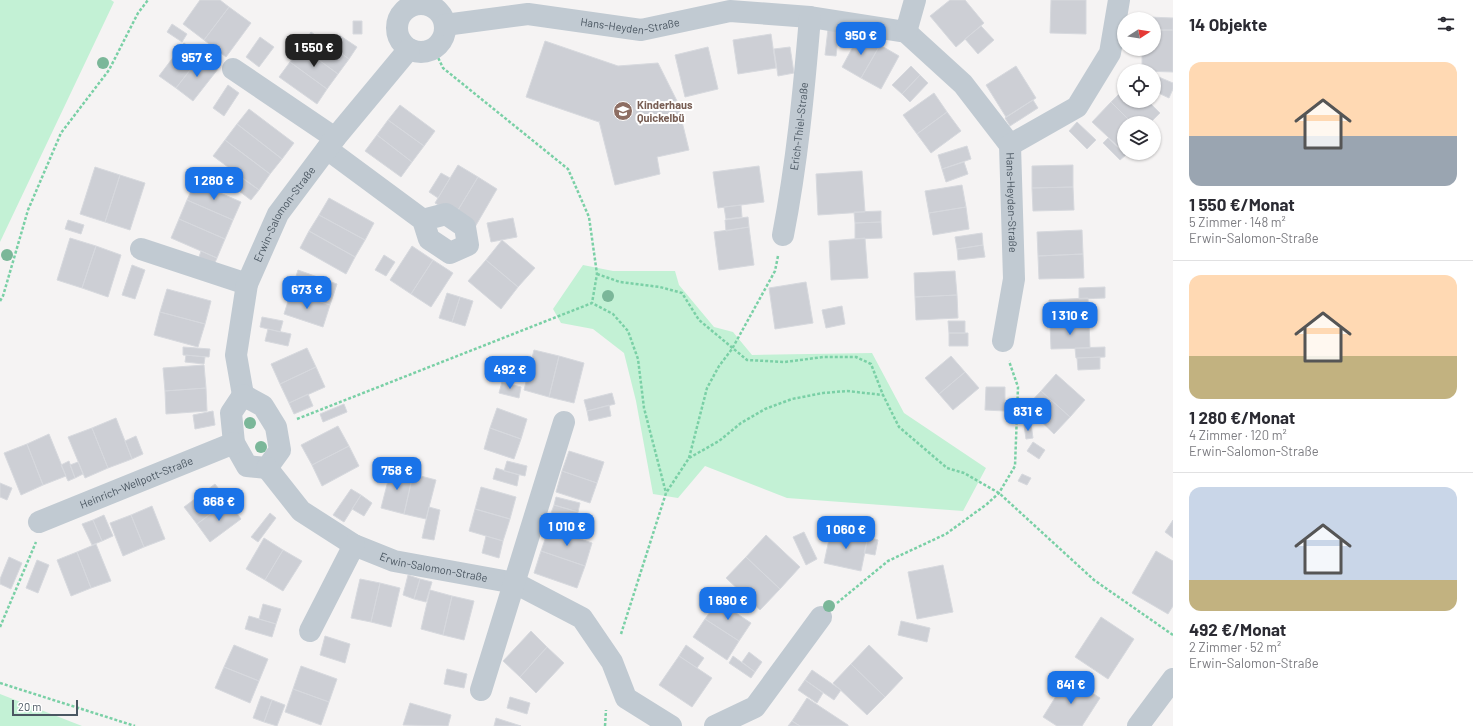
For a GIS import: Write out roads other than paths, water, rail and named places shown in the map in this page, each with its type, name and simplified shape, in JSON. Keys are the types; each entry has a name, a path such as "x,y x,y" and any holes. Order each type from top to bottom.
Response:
{"street":[{"path":"906,32 915,0"},
{"path":"1010,145 1077,107 1110,53 1119,0"},
{"path":"407,3 426,3 437,9 445,25 443,38 434,49 420,52 409,49 398,38 398,18 407,3"},
{"name":"Hans-Heyden-Straße","path":"445,25 528,7 641,30 730,5 906,32 963,84 1010,145 1014,279 1003,341"},
{"name":"Erich-Thiel-Straße","path":"783,235 792,191 804,89 810,17"},
{"name":"Erwin-Salomon-Straße","path":"243,395 236,355 247,284 278,214 331,144 409,49"},
{"path":"233,69 331,144 423,220"},
{"path":"141,249 247,284"},
{"path":"243,395 263,406 276,427 280,450 267,468 247,466 234,443 231,413 243,395"},
{"path":"481,690 564,422"},
{"name":"Heinrich-Wellpott-Straße","path":"39,522 234,443"},
{"name":"Erwin-Salomon-Straße","path":"267,468 301,512 354,545 394,561 515,583 582,618 612,662 626,698 671,726"},
{"path":"310,631 354,545"},
{"path":"715,726 755,707 789,664 821,617"},
{"path":"1138,726 1173,679"}],"place":[{"name":"Kinderhaus Quickelbü","path":"623,111"}]}
